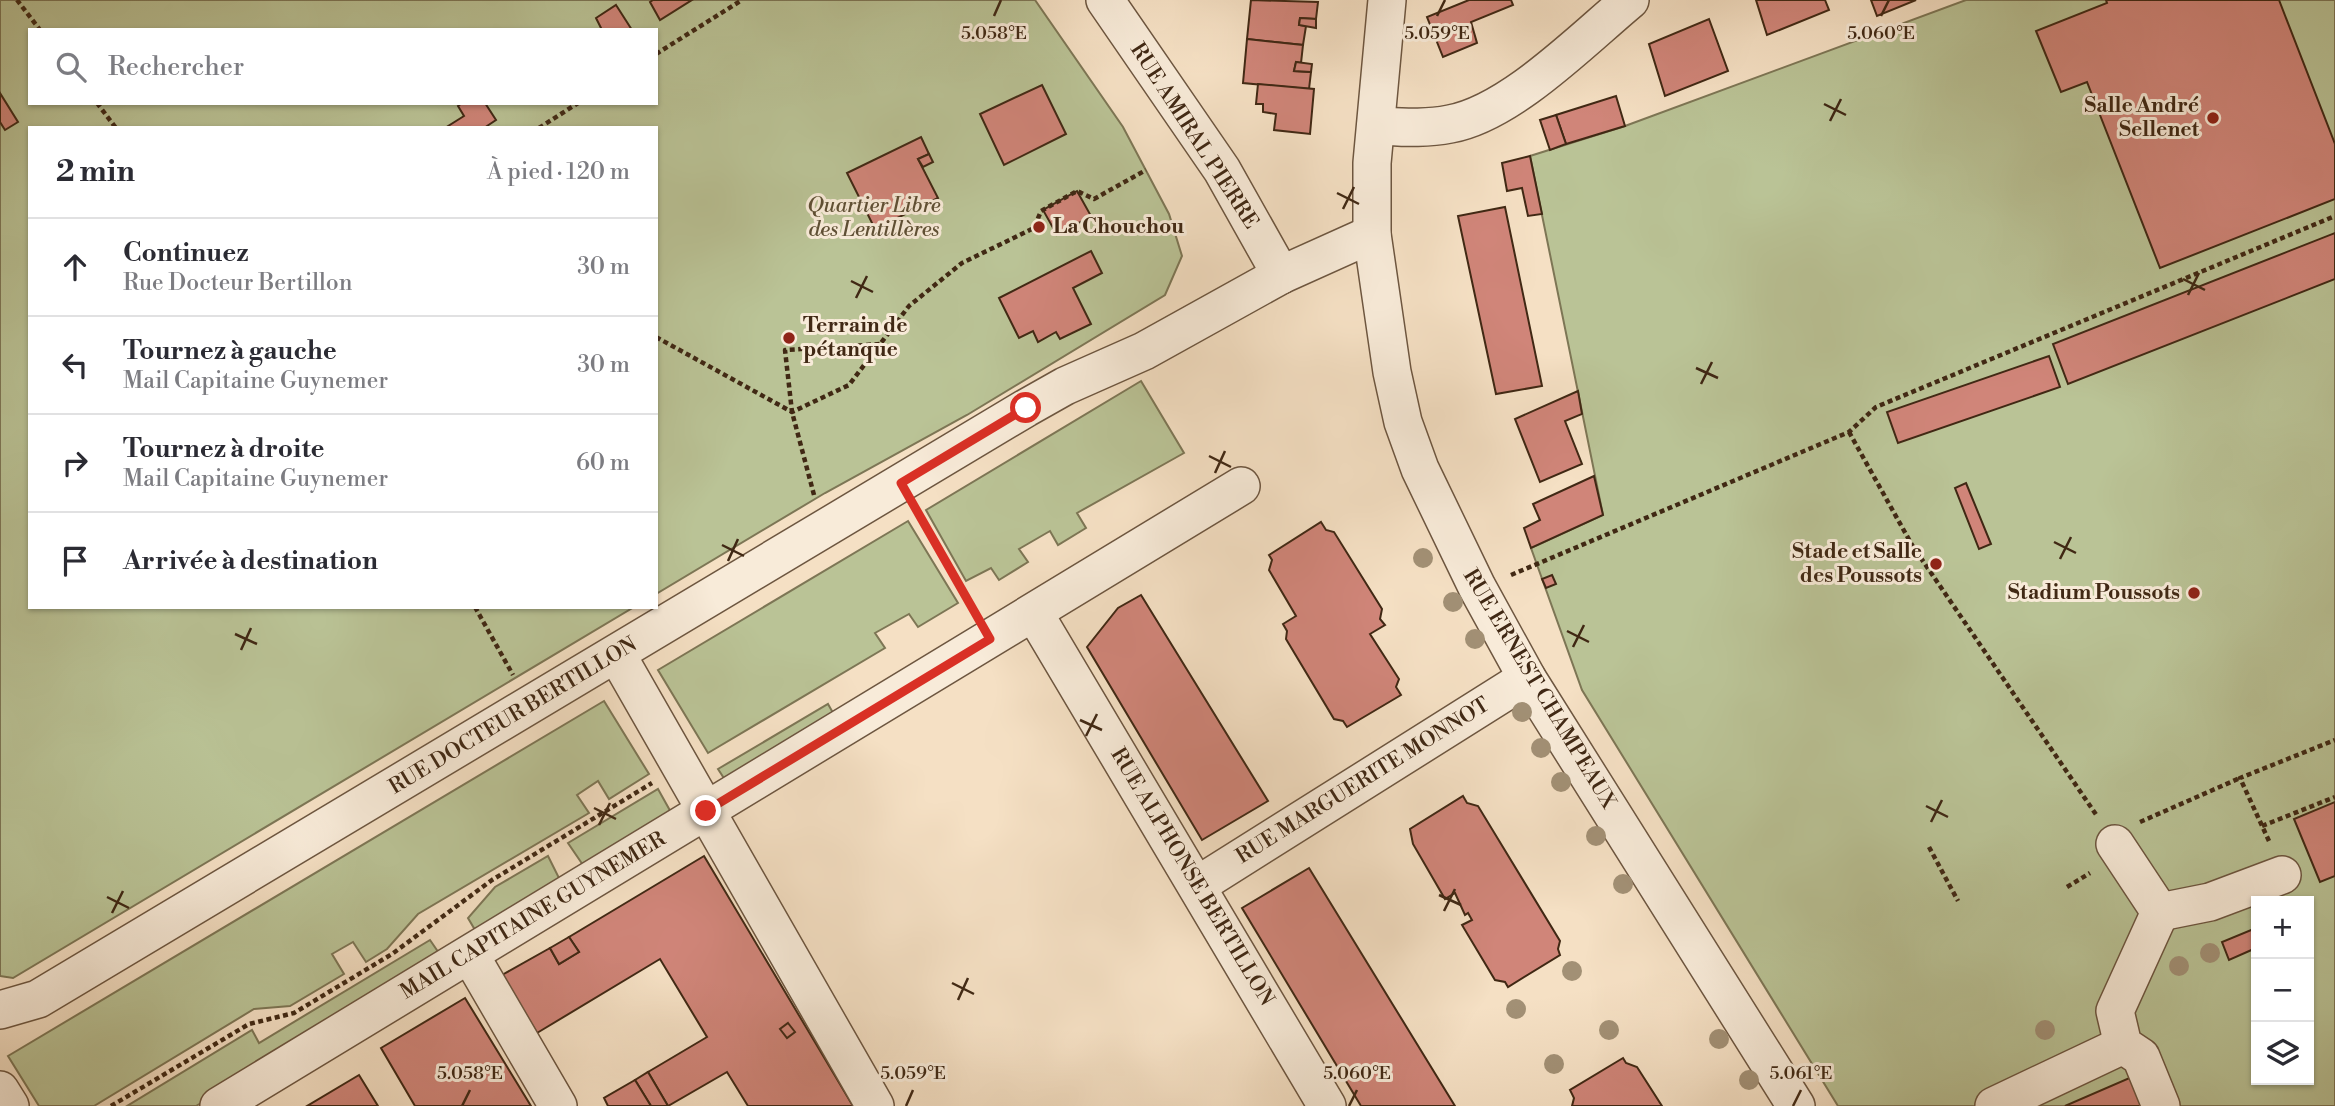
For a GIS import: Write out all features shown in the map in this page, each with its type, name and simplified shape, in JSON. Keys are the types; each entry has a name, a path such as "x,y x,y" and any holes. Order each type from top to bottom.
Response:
{"street":[{"name":"RUE AMIRAL PIERRE","path":"1105,0 1222,170 1281,275"},
{"name":"RUE ERNEST CHAMPEAUX","path":"1387,0 1376,126 1372,234 1392,372 1403,422 1420,469 1477,587 1527,678 1796,1106"},
{"path":"1376,126 1419,128 1452,124 1482,113 1530,83 1630,0"},
{"name":"RUE DOCTEUR BERTILLON","path":"0,1010 38,999 1065,386 1144,351 1281,275 1372,234"},
{"name":"MAIL CAPITAINE GUYNEMER","path":"219,1106 1241,486"},
{"name":"RUE ALPHONSE BERTILLON","path":"1034,613 1327,1106"},
{"path":"617,654 875,1106"},
{"name":"RUE MARGUERITE MONNOT","path":"1198,885 1527,678"},
{"path":"2115,844 2160,912"},
{"path":"2160,912 2210,902 2282,875"},
{"path":"2160,912 2115,1011 2123,1045 2141,1056 2161,1106"},
{"path":"470,955 558,1106"},
{"path":"1994,1106 2123,1045"},
{"path":"0,1090 10,1106"}],"path":[{"path":"17,0 38,28"},
{"path":"658,53 742,0"},
{"path":"99,105 114,126"},
{"path":"542,126 575,105"},
{"path":"792,412 849,385 909,306 962,263 1034,228 1041,211 1077,191 1094,199 1146,170"},
{"path":"1477,587 1849,432 1876,407 2335,216"},
{"path":"658,338 792,412"},
{"path":"815,500 792,412 785,350 881,344"},
{"path":"1849,432 1912,545 2115,844"},
{"path":"901,483 990,639"},
{"path":"476,609 531,706"},
{"path":"2282,875 2240,778 2335,740"},
{"path":"2262,826 2335,797"},
{"path":"1928,847 1958,901"}],"green space":[{"name":"Quartier Libre des Lentillères","path":"0,0 1035,0 1123,127 1169,214 1182,256 1165,295 967,415 825,493 658,593 658,126 28,126 28,609 631,609 13,978 0,976"},
{"name":"Stade et Salle des Poussots","path":"1966,0 2335,0 2335,1106 1838,1106 1582,690 1531,548 1603,515 1530,156 1625,126"},
{"path":"1141,381 1184,453 1077,513 1086,528 1058,545 1050,531 1019,549 1028,562 999,580 991,568 966,581 926,510"},
{"path":"908,521 958,603 918,627 909,614 875,633 885,648 708,753 658,670"},
{"path":"604,701 649,774 609,799 598,781 577,795 589,813 418,914 387,949 366,962 353,942 332,954 344,974 290,1006 254,1009 94,1106 39,1106 8,1056"},
{"path":"828,704 837,720 729,786 718,769"},
{"path":"658,789 673,816 585,868 568,843"},
{"path":"548,856 562,884 478,935 468,918 495,887"},
{"path":"430,940 443,959 196,1106 127,1106 252,1030 259,1043"}],"building":[{"path":"692,0 660,20 650,2"},
{"path":"1251,0 1318,2 1316,19 1300,18 1299,25 1306,26 1303,45 1247,39"},
{"path":"1469,0 1511,0 1513,5 1471,22 1477,43 1443,57 1427,17"},
{"path":"1756,0 1825,0 1829,10 1767,35"},
{"path":"1871,0 1916,0 1877,16"},
{"name":"Salle André Sellenet","path":"2106,0 2279,0 2335,144 2335,199 2160,268 2087,82 2061,92 2036,31 2107,3"},
{"path":"616,5 631,28 601,28 596,18"},
{"path":"1300,18 1316,19 1316,28 1299,25"},
{"path":"1709,19 1728,71 1665,96 1649,44"},
{"path":"1247,39 1303,45 1301,63 1296,62 1294,71 1311,72 1309,89 1243,83"},
{"path":"1296,62 1312,64 1311,72 1294,71"},
{"path":"1258,84 1314,89 1310,134 1274,130 1276,114 1263,112 1263,104 1256,104"},
{"path":"1042,85 1066,134 1004,165 980,114"},
{"path":"0,93 18,122 5,130 0,122"},
{"path":"1616,96 1625,126 1566,144 1556,115"},
{"path":"486,105 496,120 487,126 448,126 464,116 458,106"},
{"path":"1556,115 1566,144 1550,150 1540,120"},
{"path":"921,137 929,154 918,159 938,198 875,229 847,173"},
{"path":"929,154 933,162 923,167 918,159"},
{"path":"1530,156 1542,214 1528,216 1522,188 1507,191 1502,163"},
{"path":"1077,191 1091,216 1057,235 1043,210"},
{"path":"1505,207 1542,386 1496,394 1458,216"},
{"path":"2335,233 2335,279 2068,384 2053,344"},
{"path":"1091,251 1102,273 1073,288 1091,324 1060,339 1056,332 1038,342 1033,331 1019,338 999,298"},
{"path":"2049,356 2060,387 1898,443 1887,412"},
{"path":"1578,391 1582,414 1565,421 1582,464 1540,482 1515,419"},
{"path":"1594,476 1603,515 1531,548 1524,528 1540,520 1533,504"},
{"path":"1966,483 1991,544 1979,549 1955,488"},
{"path":"1321,522 1326,530 1334,532 1382,609 1380,619 1385,625 1370,634 1399,679 1396,687 1401,695 1347,727 1343,721 1334,719 1286,639 1287,631 1283,624 1296,616 1269,570 1272,560 1269,555"},
{"path":"1552,575 1556,584 1546,588 1542,579"},
{"path":"1141,595 1268,801 1202,840 1087,647 1118,608"},
{"path":"1463,796 1467,803 1478,806 1560,941 1560,955 1508,987 1505,982 1495,980 1462,925 1472,920 1468,913 1465,915 1455,893 1445,899 1413,844 1410,829"},
{"path":"2335,802 2335,876 2320,882 2294,819"},
{"path":"704,856 853,1106 748,1106 727,1072 668,1106 648,1072 707,1037 660,959 537,1033 502,975 550,948 559,964 579,952 569,937"},
{"path":"1309,868 1455,1106 1361,1106 1242,908"},
{"path":"2251,930 2251,950 2229,960 2222,942"},
{"path":"569,937 579,952 559,964 550,948"},
{"path":"465,998 531,1106 415,1106 381,1048"},
{"path":"788,1023 795,1032 787,1038 780,1029"},
{"path":"1623,1058 1626,1063 1637,1067 1662,1106 1572,1106 1574,1098 1570,1090"},
{"path":"648,1072 668,1106 651,1106 635,1080"},
{"path":"359,1075 378,1106 307,1106"},
{"path":"2134,1076 2147,1106 2065,1106"},
{"path":"635,1080 651,1106 608,1106 604,1098"}],"place":[{"name":"Salle André Sellenet","path":"2213,118"},
{"name":"La Chouchou","path":"1039,227"},
{"name":"Terrain de pétanque","path":"789,338"},
{"name":"Stade et Salle des Poussots","path":"1936,564"},
{"name":"Stadium Poussots","path":"2194,593"}],"route":[{"path":"706,811 990,639 901,483 1026,408"}]}
